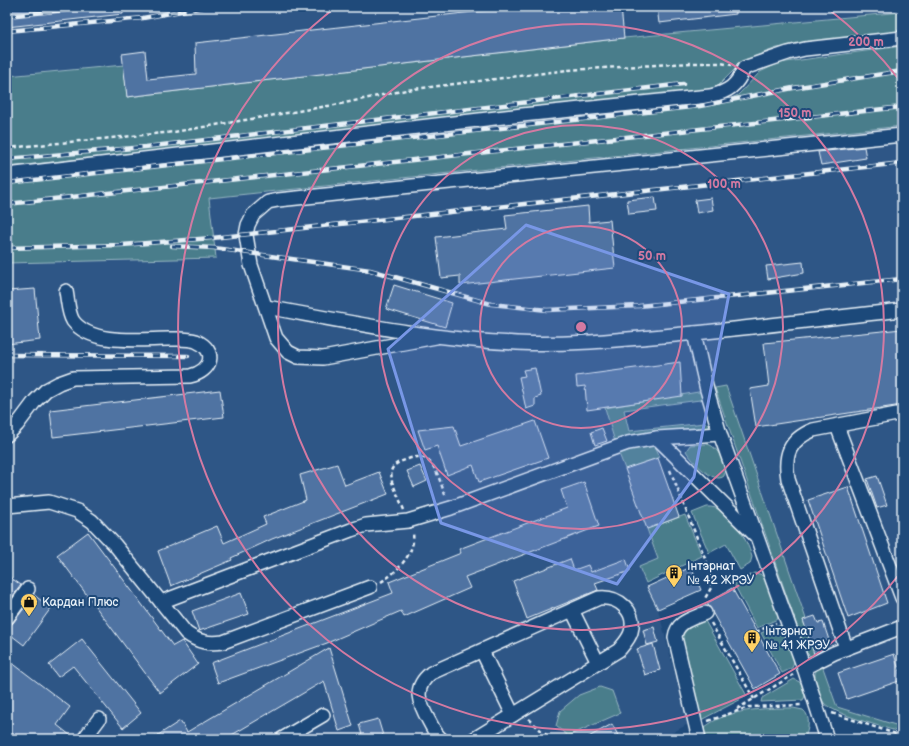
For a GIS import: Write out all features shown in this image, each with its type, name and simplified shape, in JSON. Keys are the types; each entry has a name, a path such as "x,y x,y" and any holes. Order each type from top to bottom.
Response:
{"lane":[{"path":"7,175 522,115 710,96 729,90 736,84 744,68 794,51 902,38"},
{"path":"436,337 323,358 298,357 288,352 278,342 248,253 246,235 248,225 253,215 268,202 902,135"},
{"path":"7,435 17,425 34,401 46,390 59,383 87,376 190,376 198,374 206,369 209,362 208,353 204,346 188,339 106,338 88,333 72,320 66,291"},
{"path":"266,307 436,337 481,342 541,344 594,342 694,334 902,310"},
{"path":"694,334 707,390 720,434 804,668 827,739"},
{"path":"846,648 788,480 786,465 788,454 794,442 802,434 813,430 902,414"},
{"path":"837,426 902,598"},
{"path":"161,602 366,525 408,521 451,508 616,447 657,438 720,434"},
{"path":"657,438 757,538"},
{"path":"7,506 49,502 77,511 92,520 103,531 161,602 193,638 211,644 223,642 370,587"},
{"path":"7,618 28,589"},
{"path":"441,739 436,734 420,704 420,689 422,683 431,673 482,652 599,598 606,597 619,601 628,610 632,620 631,632 619,650 474,739"},
{"path":"572,610 598,663"},
{"path":"699,739 675,637 676,631 682,623 705,613"},
{"path":"804,668 846,648 902,627"},
{"path":"482,652 517,713"},
{"path":"282,739 323,715"},
{"path":"84,739 99,719"}],"path":[{"path":"7,148 174,132 340,104 406,90 568,70 707,62 744,68"},
{"path":"370,587 389,576 409,553 414,537 392,482 391,471 398,463 415,456 421,456 430,461 451,508"},
{"path":"669,466 709,565 712,580 709,592"},
{"path":"705,613 754,699"},
{"path":"756,632 786,618"},
{"path":"704,723 733,711 804,668"},
{"path":"733,711 749,707 801,704 817,707 902,736"},
{"path":"517,713 550,739"}],"highlighted area":[{"path":"526,225 729,294 694,477 617,584 441,523 388,349"}],"shaded area":[{"path":"7,7 902,7 902,12 624,38 127,97 123,65 7,76"},
{"path":"902,125 902,727 837,707 819,655 815,656 803,620 806,619 725,386 682,396 605,408 625,469 658,458 679,517 647,529 659,559 639,567 658,609 688,724 661,739 7,739 7,258 215,258 208,198 452,175"}],"green space":[{"path":"902,12 902,32 777,48 744,60 718,86 706,91 7,167 7,76 124,65 127,97 624,38"},
{"path":"902,46 902,126 209,198 216,258 7,263 7,183 700,106 725,101 738,95 760,72 779,63"},
{"path":"726,386 806,619 803,620 815,656 810,656 806,652 715,388"},
{"path":"704,391 703,399 700,400 624,410 629,431 705,423 709,424 709,428 615,442 605,408"},
{"path":"707,444 715,448 723,462 725,472 724,476 720,478 709,475 698,466 686,451 690,445"},
{"path":"651,445 656,448 660,457 625,469 618,451"},
{"path":"707,507 723,511 736,524 750,550 752,557 750,564 740,570 726,544 709,553 692,513"},
{"path":"685,515 702,556 646,583 639,567 658,559 647,529"},
{"path":"754,573 760,574 766,579 780,618 757,628 734,584"},
{"path":"704,619 747,696 701,720 680,643 683,633 688,627"},
{"path":"783,624 795,660 792,668 782,673 761,633"},
{"path":"822,665 837,707 902,727 902,733 838,712 824,703 815,677 815,672"},
{"path":"794,679 801,683 805,696 803,700 761,702 762,698"},
{"path":"600,687 612,691 620,713 568,736 556,726 560,711 579,695"},
{"path":"793,708 803,710 806,713 808,727 804,739 705,739 704,728 723,717 734,713 759,709"}],"building":[{"path":"7,7 123,7 123,14 7,27"},
{"path":"518,7 621,7 624,38 127,97 122,54 145,51 148,79 196,74 195,43"},
{"path":"657,7 736,7 736,14 659,23"},
{"path":"864,147 866,158 821,165 818,152"},
{"path":"655,197 657,211 629,214 627,200"},
{"path":"711,198 713,210 697,213 695,200"},
{"path":"588,206 589,222 610,220 615,268 460,285 460,276 441,278 436,237 507,229 505,215"},
{"path":"803,262 804,273 768,279 766,266"},
{"path":"394,285 452,303 445,327 386,309"},
{"path":"35,289 40,340 7,344 7,291"},
{"path":"902,329 902,405 756,427 750,389 769,386 764,343"},
{"path":"680,362 682,396 587,410 585,386 577,387 576,376"},
{"path":"535,368 541,396 535,398 535,406 526,409 519,377 525,376 523,370"},
{"path":"220,390 224,417 53,437 50,410"},
{"path":"535,421 548,458 479,482 473,465 447,475 437,446 425,450 418,430 454,426 461,446"},
{"path":"602,428 607,441 595,445 591,432"},
{"path":"658,458 679,517 647,529 625,469"},
{"path":"337,464 345,485 379,472 388,494 272,539 231,558 232,560 171,586 158,551 217,526 224,543 266,524 263,517 306,500 300,475"},
{"path":"420,466 427,481 414,487 407,471"},
{"path":"877,476 887,505 877,508 867,479"},
{"path":"584,482 599,526 465,577 470,588 404,617 401,611 327,643 218,683 211,663 393,593 389,582 461,553 459,549 567,508 561,490"},
{"path":"848,487 887,603 848,618 808,500"},
{"path":"88,532 173,646 182,641 198,664 160,693 57,555"},
{"path":"570,559 574,570 588,565 591,572 626,559 630,571 595,583 598,590 527,619 513,581"},
{"name":"Інтэрнат № 42 ЖРЭУ","path":"691,567 701,590 658,609 647,587"},
{"path":"7,575 21,585 7,604"},
{"name":"Інтэрнат № 41 ЖРЭУ","path":"732,588 780,674 755,689 707,603"},
{"path":"241,593 249,614 199,631 192,611"},
{"name":"Кардан Плюс","path":"34,595 51,608 24,645 7,632 7,626 13,623"},
{"path":"815,616 818,623 823,622 829,640 825,642 827,648 814,654 803,620"},
{"path":"654,627 658,642 647,645 643,630"},
{"path":"82,639 141,713 123,728 73,666 58,677 49,665"},
{"path":"653,644 660,670 645,675 637,649"},
{"path":"329,648 353,726 339,731 324,681 225,739 152,739 180,721 187,732"},
{"path":"894,654 902,680 847,699 838,673"},
{"path":"7,659 70,707 57,725 75,739 7,739"},
{"path":"378,719 384,739 363,739 359,724"},
{"path":"612,724 620,739 585,739"}],"railway":[{"path":"7,16 93,7"},
{"path":"7,31 143,18 203,7"},
{"path":"7,183 700,106 793,88 902,71"},
{"path":"7,159 145,147 683,84"},
{"path":"7,204 902,107"},
{"path":"7,248 122,245 212,238 902,163"},
{"path":"172,246 214,248 370,270 491,304 547,310 639,306 902,279"},
{"path":"7,355 188,356"}],"place":[{"name":"Інтэрнат № 42 ЖРЭУ","path":"674,588"},
{"name":"Кардан Плюс","path":"29,617"},
{"name":"Інтэрнат № 41 ЖРЭУ","path":"752,653"}]}
